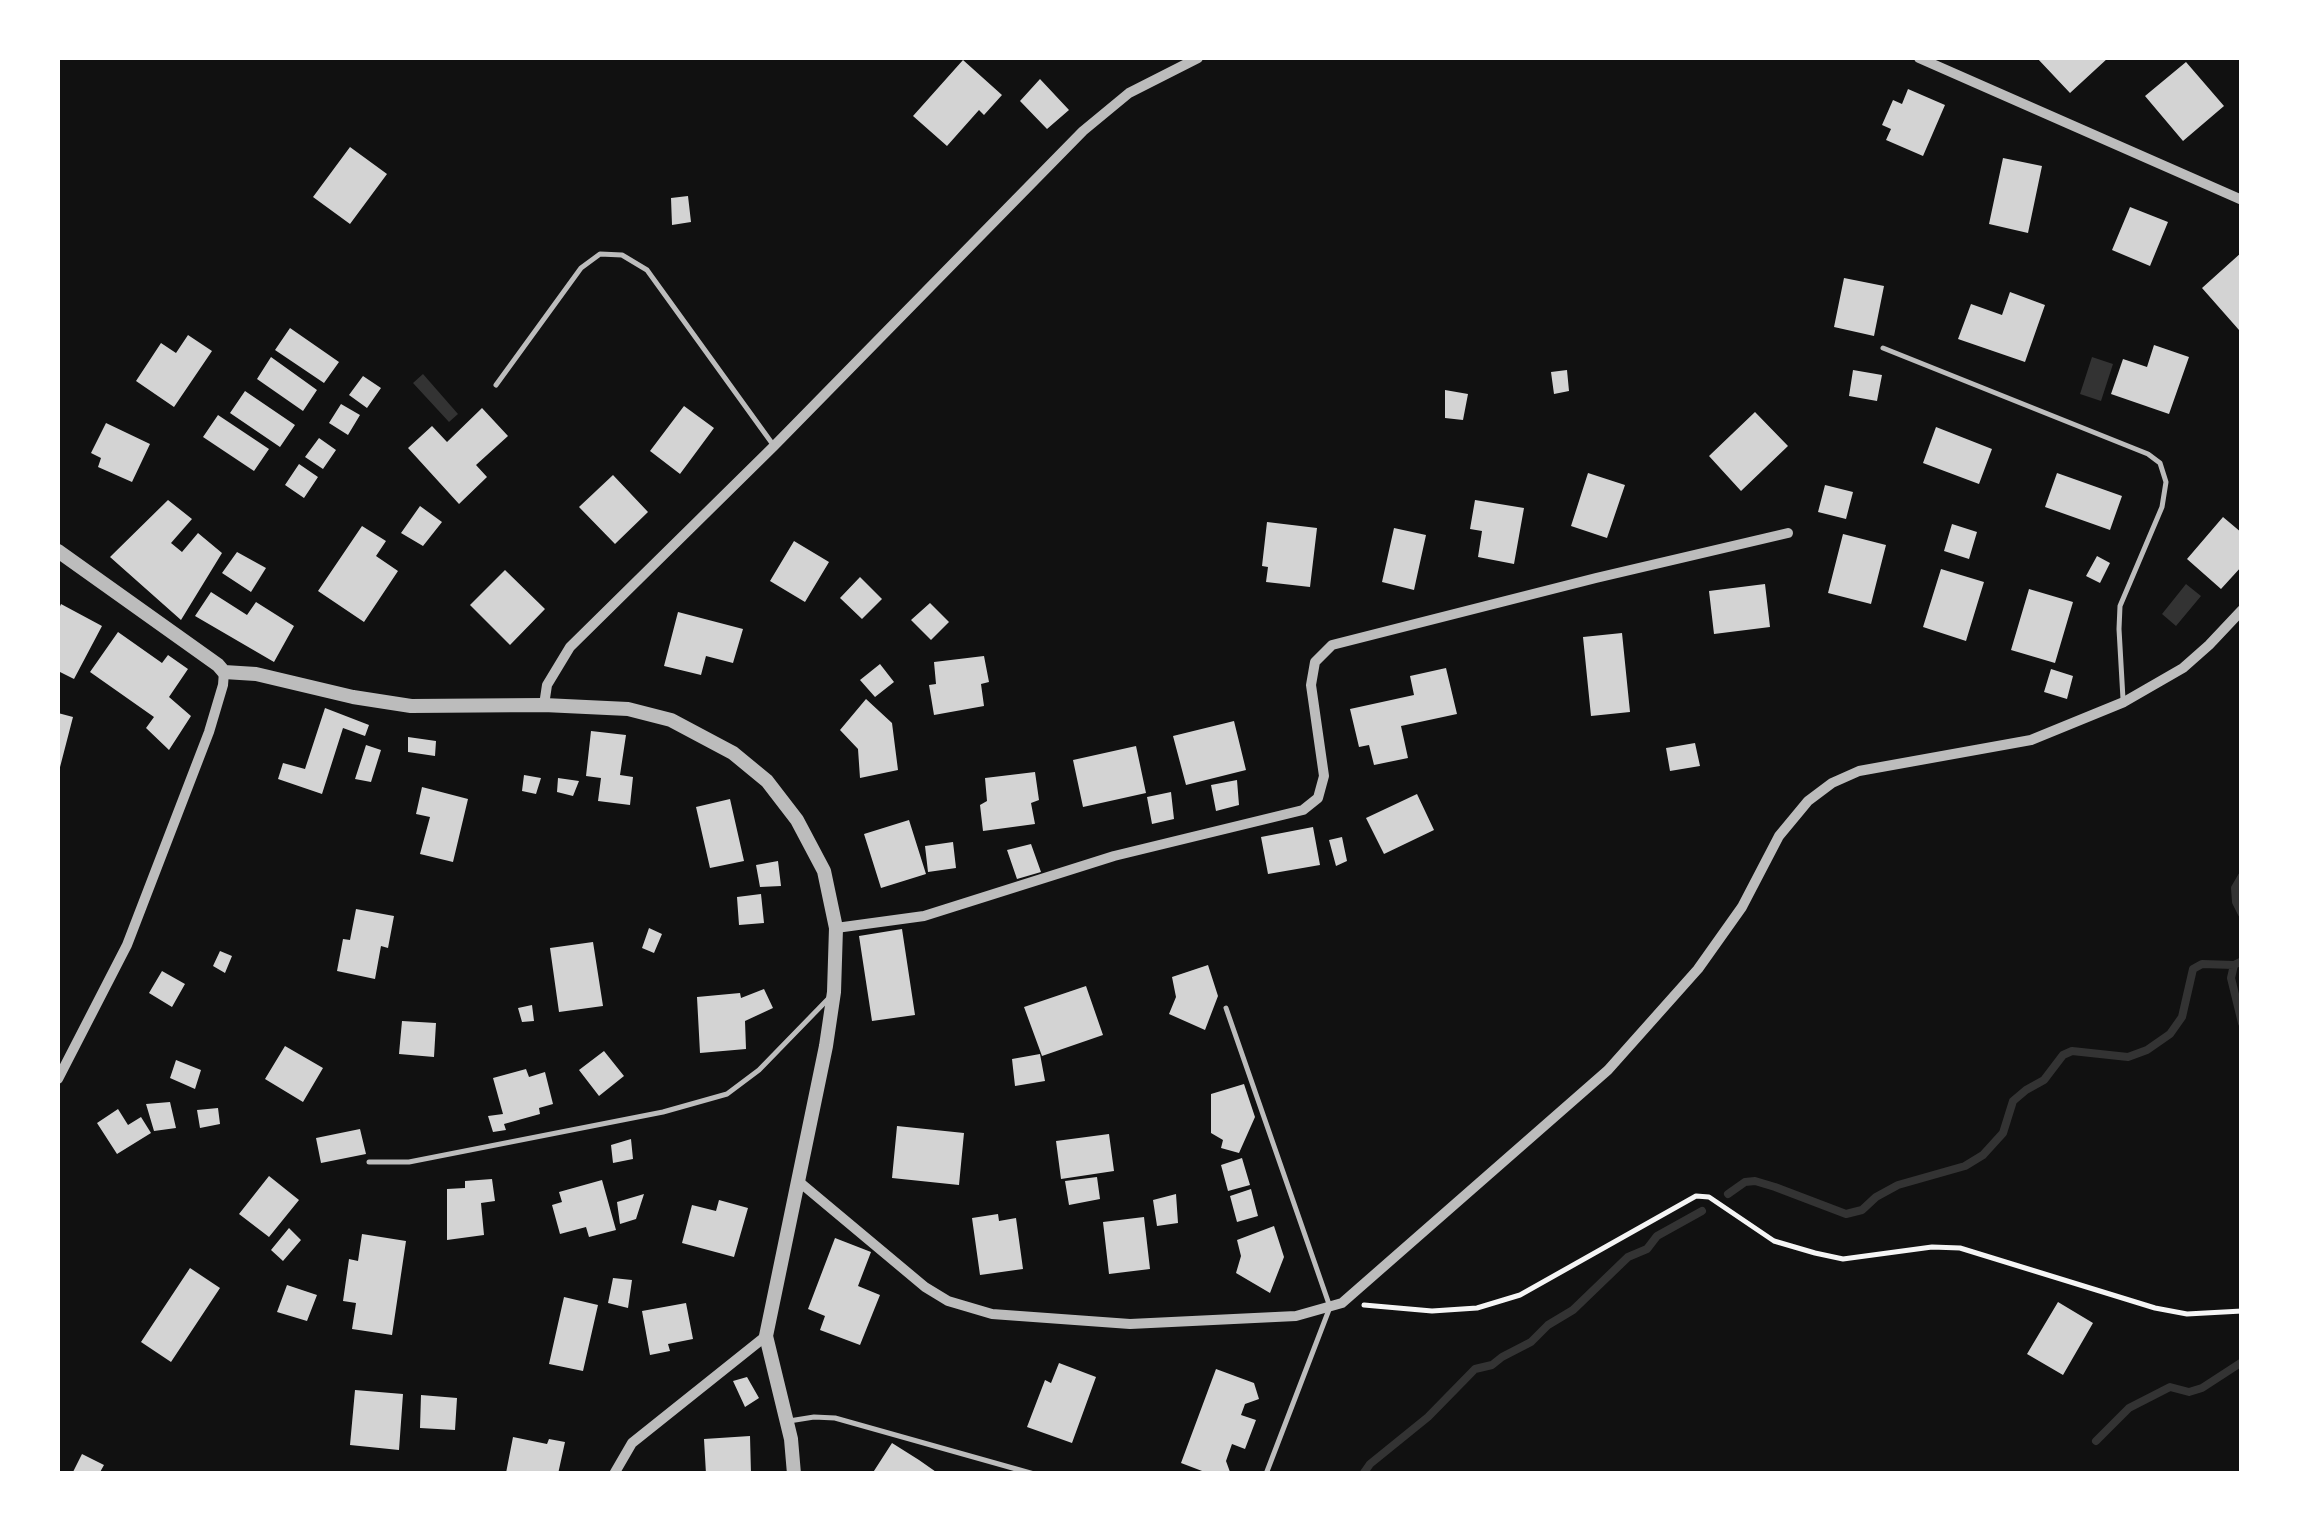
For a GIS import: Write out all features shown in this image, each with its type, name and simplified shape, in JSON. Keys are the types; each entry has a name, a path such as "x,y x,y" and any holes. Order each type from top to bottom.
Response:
{"street":[{"path":"544,705 547,685 570,647 1083,131 1129,93 1198,58"},
{"path":"1919,58 2242,200"},
{"path":"836,928 924,916 1114,856 1303,810 1318,798 1324,776 1311,685 1315,662 1332,644 1788,534"},
{"path":"58,551 224,672 209,732 127,945 58,1078"},
{"path":"797,1180 925,1287 948,1301 992,1314 1130,1324 1296,1316 1342,1303 1608,1070 1698,970 1742,908 1779,836 1808,801 1832,783 1859,771 2031,740 2124,702 2182,668 2242,610"},
{"path":"224,672 256,674 411,706 544,705 628,709 657,716 733,753 768,781 797,820 824,871 836,928 834,992 826,1046 766,1336 791,1439 794,1474"},
{"path":"614,1474 632,1443 766,1336"}],"lane":[{"path":"496,385 581,268 600,254 622,254 647,270 774,446"},
{"path":"1883,348 2148,454 2160,463 2166,482 2162,507 2120,606 2124,702"},
{"path":"369,1162 409,1162 663,1112 727,1094 758,1070 834,992"},
{"path":"1226,1008 1330,1306 1266,1474"},
{"path":"786,1421 835,1418 1034,1474"}],"path":[{"path":"1342,1303 1432,1311 1477,1308 1520,1296 1696,1196 1709,1196 1774,1241 1829,1256 1960,1248 2155,1308 2187,1314 2242,1310"}],"shaded area":[{"path":"2092,357 2113,364 2101,401 2080,394"},
{"path":"423,374 458,414 449,422 413,383"},
{"path":"2186,584 2201,596 2176,626 2162,614"}],"building":[{"path":"2037,58 2108,58 2070,93"},
{"path":"963,60 1002,95 984,115 979,110 947,146 913,116"},
{"path":"2186,62 2224,106 2183,141 2145,96"},
{"path":"1040,79 1069,110 1047,129 1020,101"},
{"path":"1908,89 1945,105 1923,156 1886,140 1891,129 1882,125 1893,100 1902,104"},
{"path":"350,147 387,174 350,224 313,197"},
{"path":"2003,158 2042,166 2028,233 1989,224"},
{"path":"688,196 691,222 672,225 671,198"},
{"path":"2130,207 2168,222 2150,266 2112,250"},
{"path":"2242,252 2242,328 2239,330 2202,288"},
{"path":"1844,278 1884,286 1874,336 1834,327"},
{"path":"2010,292 2045,305 2025,362 1958,339 1971,304 2002,315"},
{"path":"290,328 339,362 324,383 275,350"},
{"path":"188,335 212,351 174,407 136,381 161,343 176,353"},
{"path":"2154,345 2189,357 2169,414 2111,394 2123,359 2147,367"},
{"path":"271,357 317,390 303,411 257,379"},
{"path":"1567,370 1569,391 1554,394 1551,372"},
{"path":"1853,370 1882,375 1877,401 1849,396"},
{"path":"363,376 381,388 367,408 349,395"},
{"path":"1445,390 1468,394 1463,420 1445,418"},
{"path":"245,391 295,425 280,447 230,413"},
{"path":"341,404 360,415 348,435 329,423"},
{"path":"684,406 714,428 680,474 650,451"},
{"path":"482,408 508,436 476,465 487,477 459,504 408,448 432,426 447,442"},
{"path":"1755,412 1788,446 1741,491 1709,456"},
{"path":"218,415 269,449 254,471 203,437"},
{"path":"106,423 150,444 132,482 98,467 101,458 91,453"},
{"path":"1936,427 1992,449 1979,484 1923,463"},
{"path":"319,438 336,450 323,469 305,457"},
{"path":"299,464 318,477 304,498 285,485"},
{"path":"1588,473 1625,485 1607,538 1571,526"},
{"path":"2057,473 2122,496 2110,530 2045,507"},
{"path":"613,475 648,512 615,544 579,507"},
{"path":"1825,485 1853,492 1846,519 1818,512"},
{"path":"168,500 192,519 171,543 182,552 198,533 222,553 181,620 110,557"},
{"path":"1475,500 1524,508 1514,564 1478,557 1482,531 1470,529"},
{"path":"420,506 442,522 423,546 401,533"},
{"path":"2223,517 2242,533 2242,566 2221,589 2187,559"},
{"path":"1267,522 1317,528 1310,587 1266,582 1268,567 1262,566"},
{"path":"1952,524 1977,532 1969,559 1944,551"},
{"path":"362,526 386,541 376,556 398,571 364,622 318,591"},
{"path":"1394,528 1426,535 1414,590 1382,582"},
{"path":"1843,534 1886,545 1871,604 1828,593"},
{"path":"794,541 829,562 805,602 770,581"},
{"path":"237,552 266,568 251,592 222,573"},
{"path":"2097,556 2110,563 2100,583 2086,576"},
{"path":"1941,569 1984,582 1966,641 1923,627"},
{"path":"505,570 545,609 510,645 470,605"},
{"path":"860,577 882,599 862,619 840,598"},
{"path":"1765,584 1770,627 1714,634 1709,591"},
{"path":"2029,589 2073,602 2055,663 2011,650"},
{"path":"211,592 247,615 256,602 294,626 274,662 195,616"},
{"path":"930,603 949,622 931,640 911,620"},
{"path":"61,604 102,626 74,679 58,671"},
{"path":"678,612 743,629 733,663 706,656 701,675 664,666"},
{"path":"118,632 162,663 168,655 188,669 169,697 191,716 169,750 146,728 154,717 90,672"},
{"path":"1622,633 1630,712 1591,716 1583,637"},
{"path":"984,656 989,682 981,684 984,706 934,715 929,685 936,684 934,662"},
{"path":"880,664 894,682 875,697 860,680"},
{"path":"1446,668 1457,714 1401,726 1408,758 1374,765 1369,745 1359,747 1350,709 1414,695 1410,676"},
{"path":"2051,669 2073,676 2067,699 2044,692"},
{"path":"866,699 892,723 898,770 860,778 858,749 840,730"},
{"path":"325,708 369,725 365,736 343,728 322,794 278,779 283,763 305,769"},
{"path":"58,713 73,717 59,771 58,770"},
{"path":"1234,721 1246,770 1186,785 1173,736"},
{"path":"591,731 626,735 620,775 633,777 630,805 598,801 601,778 586,776"},
{"path":"408,737 436,741 435,756 408,752"},
{"path":"1695,743 1700,766 1670,771 1666,748"},
{"path":"366,745 381,750 371,782 355,779"},
{"path":"1136,746 1146,793 1083,807 1073,760"},
{"path":"1035,772 1039,800 1031,803 1035,824 983,831 980,805 987,801 985,778"},
{"path":"524,775 541,778 536,794 522,791"},
{"path":"558,778 579,781 573,796 557,792"},
{"path":"1237,780 1239,805 1216,811 1211,785"},
{"path":"422,787 468,799 453,862 420,854 430,817 416,814"},
{"path":"1171,792 1174,819 1152,824 1147,797"},
{"path":"1417,794 1434,830 1384,854 1366,818"},
{"path":"730,799 744,861 710,868 696,807"},
{"path":"909,820 926,874 881,888 864,834"},
{"path":"1313,827 1320,865 1268,874 1261,837"},
{"path":"1342,837 1347,861 1336,866 1329,840"},
{"path":"953,842 956,868 928,872 925,846"},
{"path":"1031,844 1041,872 1017,879 1007,850"},
{"path":"778,861 781,886 760,887 756,865"},
{"path":"761,894 764,923 739,925 737,897"},
{"path":"356,909 394,916 388,948 381,946 375,979 337,971 343,939 350,940"},
{"path":"649,928 662,934 654,953 642,948"},
{"path":"902,929 915,1015 872,1021 859,936"},
{"path":"593,942 603,1006 559,1012 550,948"},
{"path":"220,951 232,956 225,973 213,966"},
{"path":"1208,965 1218,996 1205,1030 1169,1014 1176,997 1172,977"},
{"path":"162,971 185,984 172,1007 149,993"},
{"path":"1086,986 1103,1035 1042,1056 1024,1007"},
{"path":"764,989 773,1008 745,1021 746,1049 700,1053 697,997 740,993 741,998"},
{"path":"532,1005 534,1021 522,1022 518,1008"},
{"path":"402,1021 436,1023 434,1057 399,1054"},
{"path":"285,1046 323,1068 303,1102 265,1079"},
{"path":"604,1051 624,1076 599,1096 579,1070"},
{"path":"1040,1054 1045,1081 1015,1086 1012,1059"},
{"path":"176,1060 201,1070 195,1089 170,1078"},
{"path":"526,1069 529,1077 545,1072 553,1104 539,1108 540,1114 504,1124 506,1130 493,1132 488,1116 503,1114 493,1078"},
{"path":"1244,1084 1255,1117 1239,1153 1221,1148 1223,1140 1211,1133 1211,1094"},
{"path":"170,1102 176,1128 154,1131 146,1104"},
{"path":"218,1108 220,1124 200,1128 197,1110"},
{"path":"118,1109 128,1125 141,1117 151,1133 117,1154 97,1123"},
{"path":"897,1126 964,1133 959,1185 892,1178"},
{"path":"360,1129 366,1154 321,1163 316,1138"},
{"path":"1109,1134 1114,1171 1061,1179 1056,1141"},
{"path":"631,1139 633,1159 613,1163 611,1145"},
{"path":"1242,1158 1250,1185 1228,1191 1221,1165"},
{"path":"269,1176 299,1200 269,1237 239,1214"},
{"path":"1097,1177 1100,1199 1069,1205 1065,1181"},
{"path":"492,1179 495,1201 481,1203 484,1235 447,1240 447,1189 465,1188 465,1181"},
{"path":"602,1180 616,1230 589,1237 586,1227 560,1234 552,1205 562,1202 559,1192"},
{"path":"1251,1189 1258,1216 1237,1222 1230,1196"},
{"path":"644,1194 636,1219 620,1224 617,1202"},
{"path":"1176,1194 1178,1223 1157,1226 1153,1200"},
{"path":"719,1200 748,1208 734,1257 682,1243 692,1205 716,1211"},
{"path":"998,1214 999,1221 1016,1218 1023,1269 980,1275 972,1218"},
{"path":"1144,1217 1150,1269 1109,1274 1103,1222"},
{"path":"1274,1226 1284,1257 1270,1293 1236,1273 1241,1256 1237,1240"},
{"path":"289,1228 301,1240 283,1261 271,1250"},
{"path":"362,1234 406,1241 392,1335 352,1329 356,1303 343,1301 349,1259 358,1261"},
{"path":"835,1238 871,1252 858,1286 880,1295 860,1345 820,1330 825,1316 808,1309"},
{"path":"190,1268 220,1288 171,1362 141,1342"},
{"path":"613,1278 632,1280 628,1308 608,1303"},
{"path":"287,1285 317,1295 307,1321 277,1312"},
{"path":"564,1297 598,1305 583,1371 549,1364"},
{"path":"2058,1302 2093,1323 2063,1375 2027,1354"},
{"path":"686,1303 693,1339 668,1344 670,1351 650,1355 642,1311"},
{"path":"1059,1363 1096,1377 1072,1443 1027,1427 1045,1380 1051,1383"},
{"path":"1216,1369 1254,1383 1259,1399 1245,1404 1241,1415 1256,1420 1245,1449 1232,1444 1226,1461 1230,1472 1225,1474 1210,1474 1181,1463"},
{"path":"747,1377 759,1398 745,1407 733,1381"},
{"path":"355,1390 403,1394 399,1450 350,1445"},
{"path":"421,1395 457,1398 455,1430 420,1428"},
{"path":"750,1436 751,1474 706,1474 704,1439"},
{"path":"513,1437 547,1444 549,1439 565,1442 558,1474 506,1473"},
{"path":"892,1443 919,1460 939,1474 872,1474"},
{"path":"82,1454 104,1465 99,1474 72,1474"}],"waterway":[{"path":"2242,876 2235,888 2242,914"},
{"path":"1728,1194 1745,1182 1755,1181 1846,1214 1862,1210 1898,1185 1965,1166 1983,1155 2003,1133 2013,1101 2044,1080 2063,1055 2072,1051 2128,1057 2147,1050 2170,1034 2182,1017 2193,969 2202,964 2234,965 2242,961"},
{"path":"2234,965 2231,978 2242,1023"},
{"path":"1363,1474 1475,1369 1492,1365 1531,1342 1548,1325 1573,1310 1628,1257 1647,1249 1657,1236 1702,1211"},
{"path":"2096,1441 2129,1408 2170,1387 2189,1392 2202,1388 2242,1362"}]}
